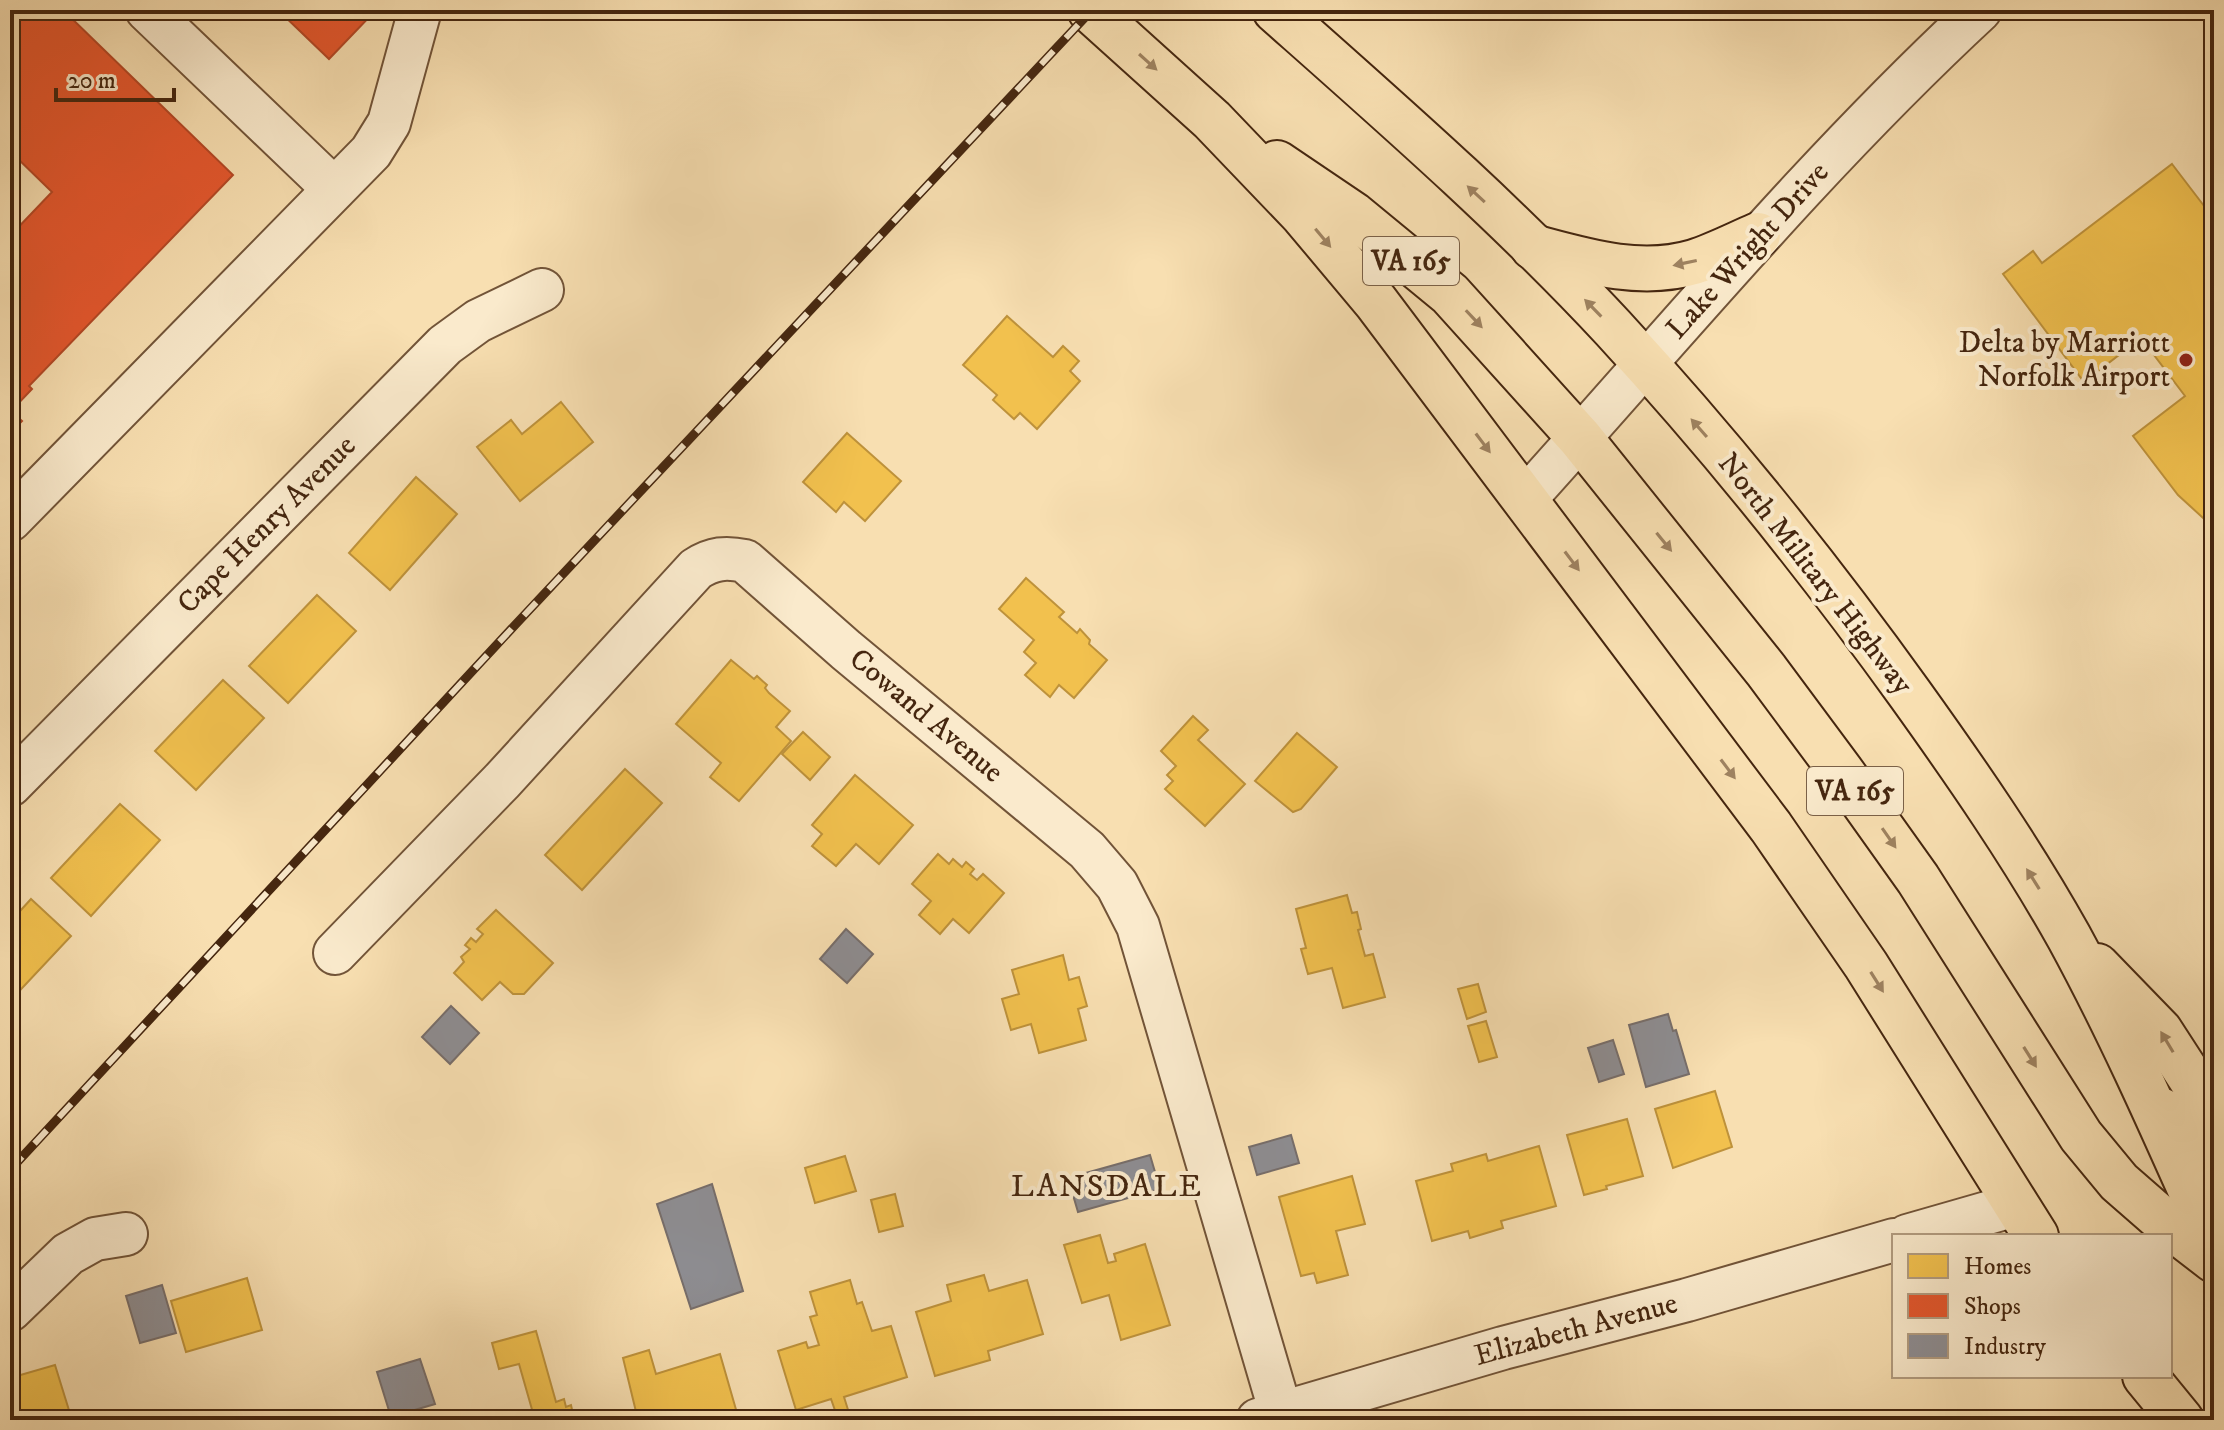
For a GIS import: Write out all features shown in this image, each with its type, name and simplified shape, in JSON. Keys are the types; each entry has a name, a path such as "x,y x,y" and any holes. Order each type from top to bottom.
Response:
{"main road":[{"name":"VA 165","path":"1090,10 1212,120 1354,215 1450,294 1580,438 1766,670 1841,771 1918,879 2081,1136 2119,1182 2214,1260"},
{"name":"North Military Highway","path":"1275,10 1533,247 1613,329 1834,588 1953,754 2069,937 2148,1097 2207,1183 2214,1243"},
{"path":"1212,120 1303,215 1376,302 1771,827 1866,965 2025,1220"},
{"path":"1533,247 1598,264 1651,269 1693,262 1758,235"},
{"path":"2069,937 2160,1031 2195,1085 2214,1103"},
{"path":"2104,1164 2171,1190 2207,1183"},
{"path":"2120,1378 2144,1420"},
{"path":"2147,1378 2181,1420"}],"street":[{"path":"147,10 334,189"},
{"path":"10,520 371,152 389,123 420,10"},
{"name":"Lake Wright Drive","path":"1525,499 1758,235 1980,10"},
{"name":"Cape Henry Avenue","path":"10,785 445,345 478,321 542,290"},
{"name":"Cowand Avenue","path":"335,953 502,781 696,569 706,562 726,557 745,561 846,650 1087,850 1117,885 1138,926 1274,1418"},
{"path":"1922,1234 2025,1220"},
{"path":"10,1310 68,1254 95,1239 126,1234"},
{"name":"Elizabeth Avenue","path":"1274,1418 1503,1348 1687,1300 1892,1241"}],"building: Homes":[{"name":"Delta by Marriott Norfolk Airport","path":"2172,164 2214,219 2214,528 2178,495 2133,436 2185,396 2141,338 2084,382 2003,274 2033,251 2042,263"},
{"path":"1007,316 1053,357 1063,346 1079,361 1070,371 1080,381 1037,429 1020,413 1014,419 993,400 997,395 963,365"},
{"path":"561,402 593,442 520,501 477,447 511,420 522,434"},
{"path":"847,433 901,481 865,521 844,502 836,512 803,482"},
{"path":"416,477 457,514 390,590 349,553"},
{"path":"1026,578 1064,612 1059,617 1077,633 1080,629 1090,640 1089,644 1107,660 1074,698 1059,685 1050,697 1025,675 1036,663 1024,652 1034,640 999,609"},
{"path":"317,595 356,631 288,703 249,666"},
{"path":"731,660 754,679 757,676 767,685 765,688 769,693 790,711 776,727 791,741 739,801 710,777 721,763 676,724"},
{"path":"223,680 264,718 196,790 155,751"},
{"path":"1193,716 1208,730 1198,740 1245,784 1205,826 1165,789 1173,781 1167,775 1176,766 1161,751"},
{"path":"803,732 830,757 810,780 782,754"},
{"path":"1297,733 1337,767 1301,809 1293,812 1255,781"},
{"path":"625,769 662,803 582,890 545,855"},
{"path":"855,775 913,825 879,864 856,844 836,866 812,846 822,834 812,825"},
{"path":"120,804 160,840 91,916 51,878"},
{"path":"938,854 949,864 953,859 962,867 966,862 974,869 970,874 977,880 983,874 1004,893 969,933 953,919 940,934 919,915 931,901 912,884"},
{"path":"1347,895 1352,913 1357,912 1365,956 1373,954 1385,997 1343,1008 1332,968 1308,974 1301,949 1306,948 1296,909"},
{"path":"31,899 71,936 10,1001 10,922"},
{"path":"496,910 553,963 524,994 513,994 500,982 482,1000 454,973 464,962 461,957 470,949 465,945 471,938 476,942 483,934 477,929"},
{"path":"1063,955 1069,980 1079,977 1087,1006 1078,1009 1086,1040 1039,1053 1031,1024 1011,1030 1002,999 1019,994 1012,970"},
{"path":"1478,984 1486,1012 1467,1019 1458,989"},
{"path":"1486,1021 1497,1057 1479,1062 1468,1026"},
{"path":"1715,1091 1732,1147 1673,1168 1655,1109"},
{"path":"1627,1119 1643,1176 1584,1195 1567,1135"},
{"path":"1539,1146 1556,1206 1501,1221 1503,1228 1470,1238 1468,1231 1432,1241 1416,1181 1453,1171 1451,1164 1486,1154 1488,1161"},
{"path":"845,1156 856,1191 815,1203 805,1168"},
{"path":"1352,1176 1365,1224 1336,1231 1348,1275 1317,1283 1314,1273 1301,1276 1279,1197"},
{"path":"895,1194 903,1226 879,1232 871,1200"},
{"path":"1100,1235 1108,1263 1116,1261 1114,1254 1145,1244 1170,1325 1121,1340 1109,1295 1082,1303 1064,1245"},
{"path":"984,1275 989,1291 1027,1280 1043,1334 988,1351 990,1360 935,1376 916,1312 951,1301 947,1285"},
{"path":"247,1278 262,1330 186,1352 171,1301"},
{"path":"850,1280 857,1304 862,1302 872,1331 891,1326 907,1377 844,1397 849,1413 837,1416 831,1399 796,1410 778,1351 806,1342 808,1348 819,1345 810,1317 817,1315 810,1292"},
{"path":"536,1331 556,1402 564,1399 566,1407 571,1405 573,1414 581,1412 583,1420 535,1420 519,1364 499,1369 492,1343"},
{"path":"649,1350 656,1374 720,1354 739,1420 638,1420 623,1358"},
{"path":"55,1365 72,1420 16,1420 10,1399 10,1378"}],"building: Shops":[{"path":"10,10 63,10 233,175 29,386 32,389 11,411 22,421 10,433 10,236 52,192 10,151"},
{"path":"278,10 376,10 329,59"}],"building: Industry":[{"path":"846,929 873,954 847,983 820,959"},
{"path":"451,1006 479,1033 450,1064 422,1037"},
{"path":"1668,1014 1689,1074 1646,1087 1629,1025"},
{"path":"1613,1040 1624,1074 1599,1082 1588,1048"},
{"path":"1291,1135 1299,1163 1257,1175 1249,1147"},
{"path":"1150,1155 1160,1189 1078,1212 1068,1178"},
{"path":"712,1184 743,1291 691,1309 657,1204"},
{"path":"162,1285 176,1333 140,1343 126,1296"},
{"path":"420,1359 435,1404 391,1417 377,1372"}],"railway":[{"path":"10,1170 516,624 1092,10"}],"place":[{"name":"Delta by Marriott Norfolk Airport","path":"2186,360"}],"district":[{"name":"LANSDALE","path":"1107,1187"}]}
